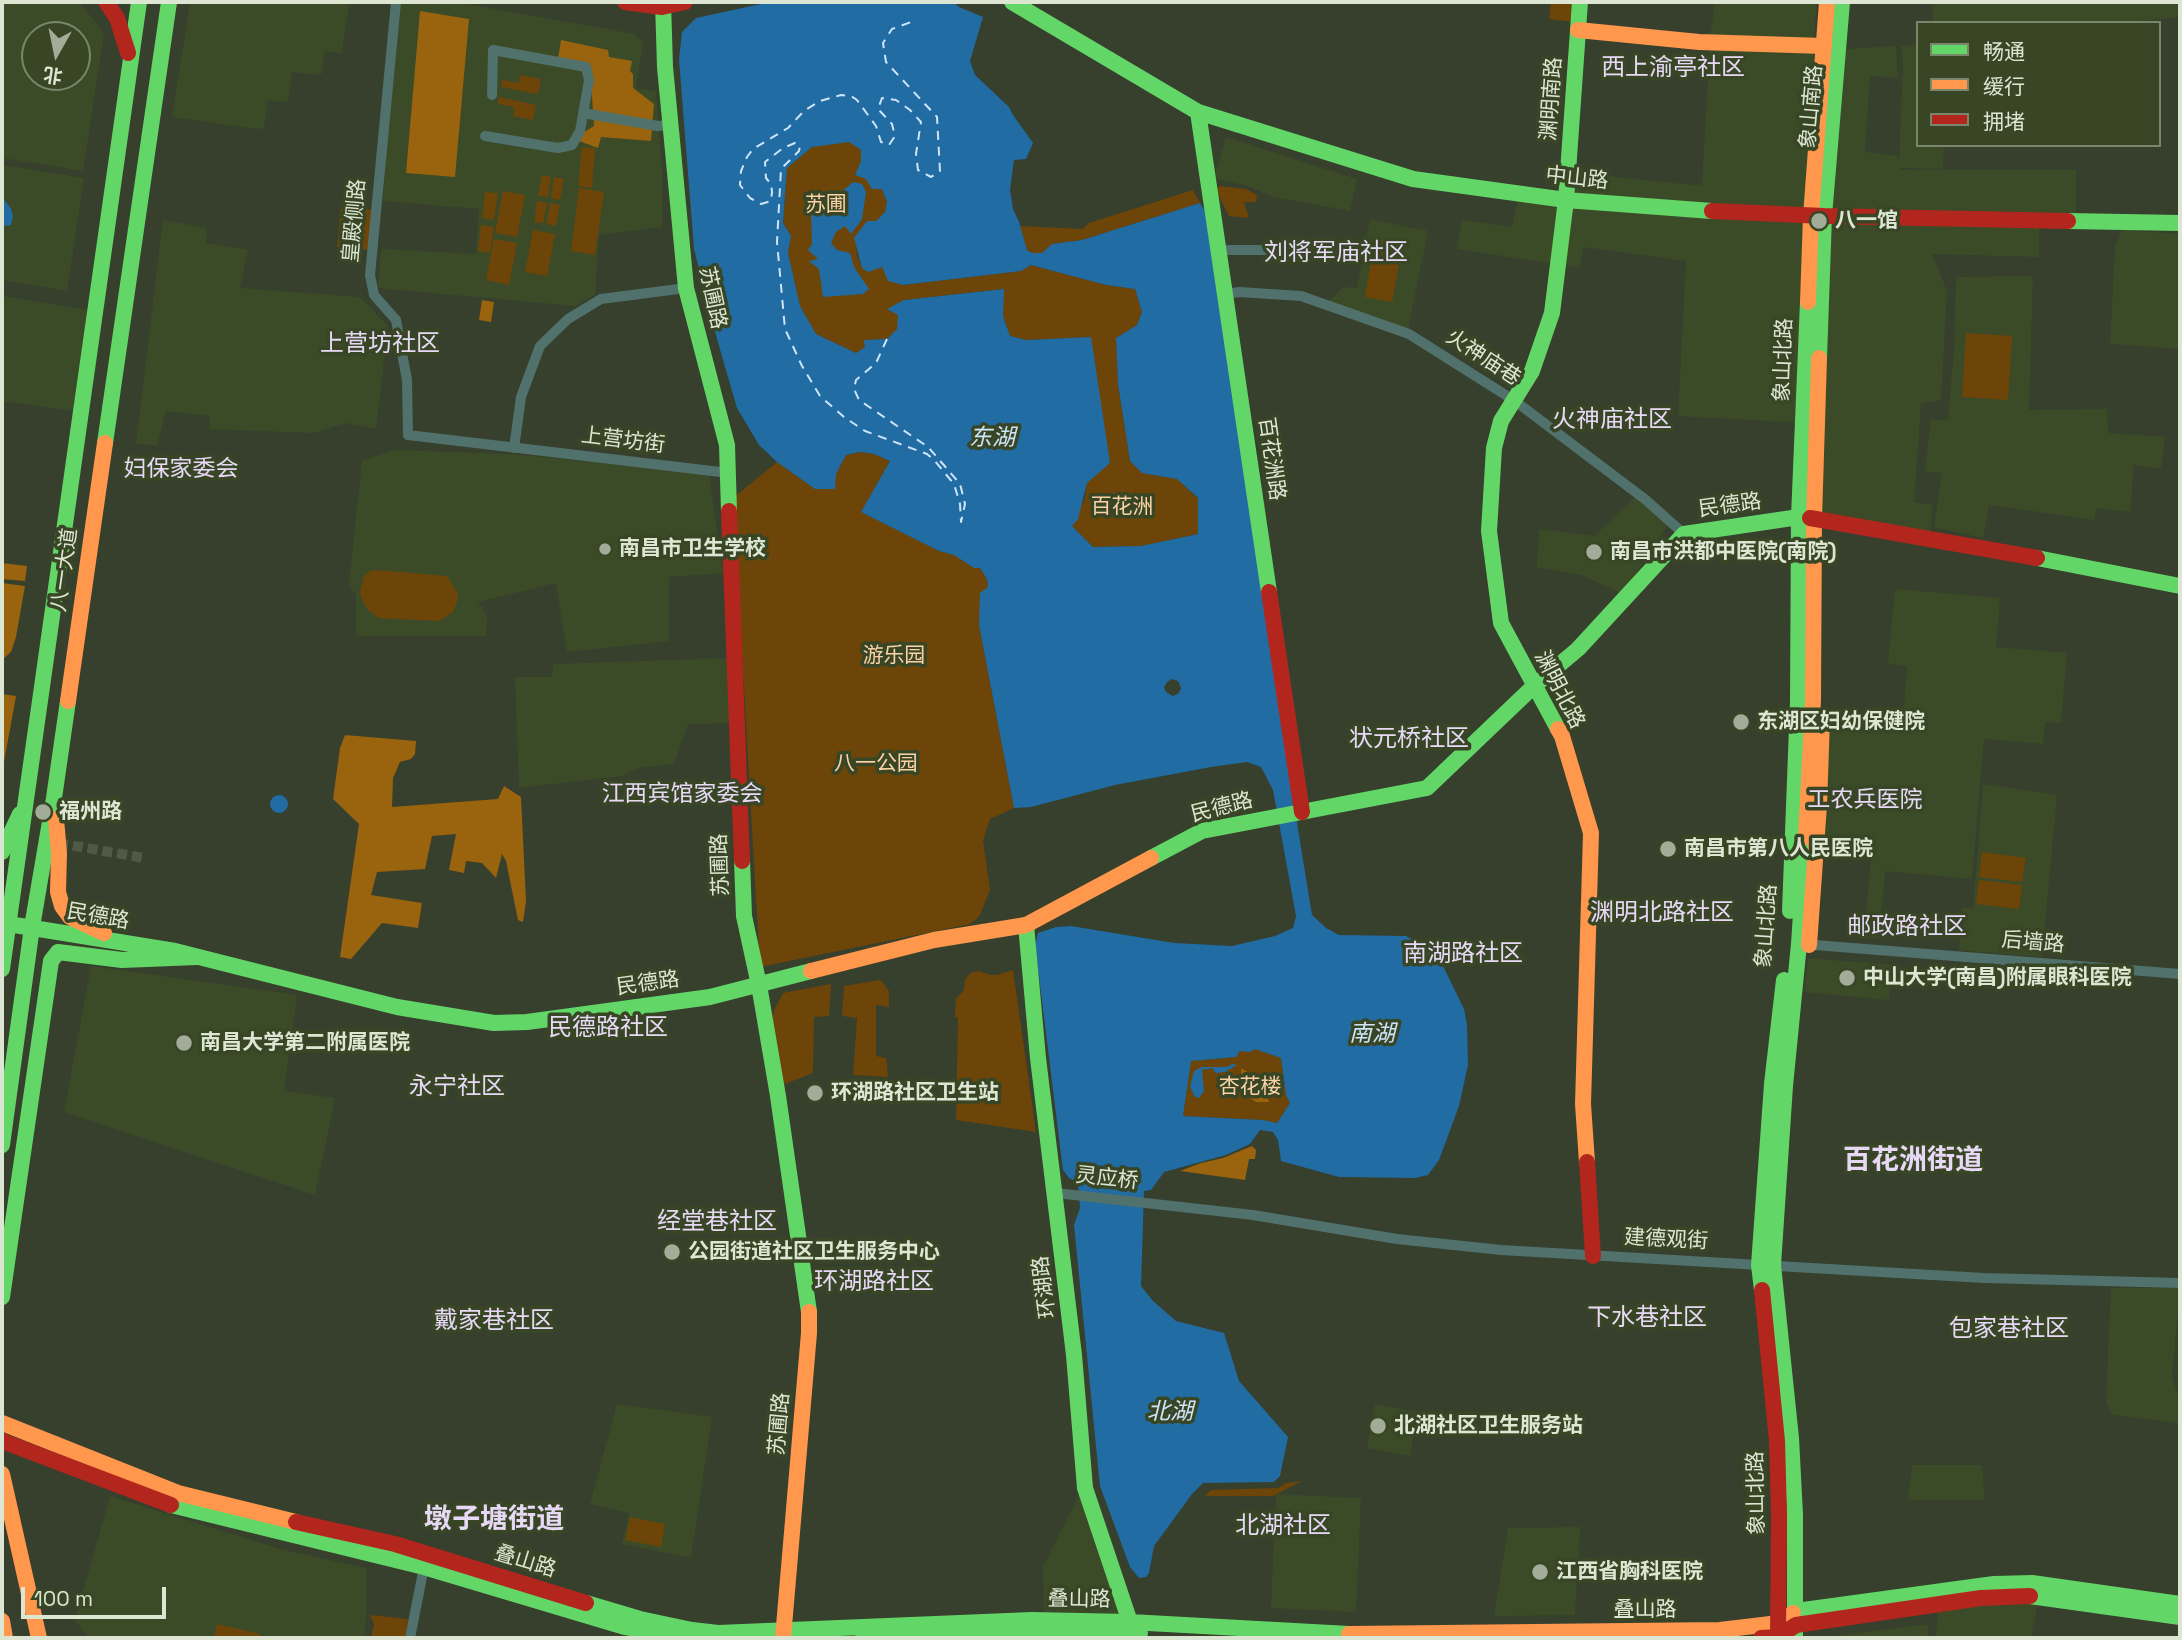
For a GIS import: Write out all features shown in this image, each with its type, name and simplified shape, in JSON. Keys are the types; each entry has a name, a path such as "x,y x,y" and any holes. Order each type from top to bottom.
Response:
{"main road":[{"path":"106,2 117,18 130,61"},
{"name":"八一大道","path":"2,969 4,925 26,803 139,2"},
{"name":"八一大道","path":"2,1145 169,2"},
{"path":"625,2 663,5 685,2"},
{"name":"中山路","path":"1012,2 1198,112 1413,179 1566,200 1684,210 1818,216 2180,223"},
{"name":"渊明南路","path":"1566,200 1580,2"},
{"name":"象山南路","path":"1818,216 1827,2"},
{"name":"象山南路","path":"1818,216 1842,2"},
{"name":"苏圃路","path":"663,5 670,125 686,288 727,445 744,916 778,1096 808,1303 808,1347 783,1634"},
{"path":"1577,30 1699,42 1824,46"},
{"name":"百花洲路","path":"1198,112 1302,812"},
{"name":"渊明北路","path":"1566,200 1552,313 1532,371 1501,421 1494,448 1489,531 1501,623 1562,736 1591,833 1582,1086 1592,1256"},
{"name":"象山北路","path":"1778,1632 1777,1441 1766,1265 1772,1084 1788,944 1818,216"},
{"name":"象山北路","path":"1795,1625 1795,1515 1790,1428 1766,1265 1785,1086 1804,945 1817,718 1806,518"},
{"name":"民德路","path":"4,925 32,927 197,957 397,1007 495,1023 710,997 934,940 1026,925 1202,831 1427,788 1534,686 1578,649 1684,534 1806,518 2080,565 2180,586"},
{"path":"54,798 59,853 58,892 61,905 70,917 136,945"},
{"path":"2,852 26,803"},
{"name":"环湖路","path":"1026,925 1038,1058 1074,1355 1085,1488 1131,1631"},
{"path":"2,1297 51,961 58,952 122,960 197,957"},
{"name":"叠山路","path":"2,1423 178,1493 395,1544 640,1619 692,1630 783,1634 1032,1620 1231,1638"},
{"name":"叠山路","path":"2,1441 167,1504 424,1567 625,1627 680,1638"},
{"path":"2,1474 39,1638"},
{"name":"叠山路","path":"863,1638 1131,1631 1345,1634 1720,1630 1778,1632 1795,1625 1958,1589 2007,1584 2032,1584 2180,1604"},
{"name":"叠山路","path":"1795,1625 1981,1598 2034,1597 2180,1616"},
{"path":"2,1621 5,1638"},
{"path":"1760,1638 1778,1632"}],"street":[{"name":"皇殿侧路","path":"396,2 370,275 374,295 396,320 407,380 408,435"},
{"path":"485,136 558,148 572,145 580,131 589,80 586,67 494,50 492,95"},
{"path":"583,113 658,126 670,125"},
{"path":"1219,250 1270,250"},
{"path":"514,448 521,397 531,368 540,346 558,328 601,299 686,288"},
{"name":"火神庙巷","path":"1225,294 1239,292 1301,296 1409,334 1515,401 1646,500 1684,534"},
{"name":"上营坊街","path":"408,435 729,472"},
{"path":"1817,718 1898,725"},
{"name":"后墙路","path":"1804,945 2180,974"},
{"name":"灵应桥","path":"1056,1193 1153,1204"},
{"name":"建德观街","path":"1153,1204 1253,1215 1397,1239 1502,1250 1984,1278 2180,1283"},
{"path":"395,1544 424,1567 410,1638"}],"shaded area":[{"path":"2,2 80,3 104,33 83,171 2,158"},
{"path":"190,2 349,2 342,54 325,51 321,75 292,72 288,102 268,100 264,128 172,117"},
{"path":"400,2 455,2 635,34 643,43 636,88 656,92 662,168 662,227 599,235 595,295 575,306 378,288 381,249 476,254 479,209 383,201 388,117"},
{"path":"1715,2 1817,2 1813,51 1896,46 1898,78 1870,76 1865,152 1898,156 1899,163 1903,65 1901,46 1916,45 1916,147 1944,147 1943,169 1899,170 2076,170 2076,225 2039,225 2039,257 1932,254 1947,291 1941,400 1921,404 1914,502 1933,505 1930,532 1821,514 1824,424 1678,416 1686,261 1583,247 1580,268 1457,249 1462,220 1512,227 1518,199 1567,207 1569,172 1702,186 1710,38"},
{"path":"1932,2 2180,2 2180,17 2140,21 1933,21"},
{"path":"1226,137 1357,179 1350,211 1274,197 1244,185 1214,179"},
{"path":"2,165 84,178 67,291 2,280"},
{"path":"1370,219 1428,231 1408,330 1329,302 1343,287 1357,288"},
{"path":"163,220 207,228 206,243 248,250 240,288 360,297 388,326 376,429 346,423 314,433 209,429 210,416 166,411 157,446 136,443"},
{"path":"2122,230 2180,234 2180,349 2110,344 2115,247"},
{"path":"2033,276 2029,410 2107,409 2108,433 2165,437 2161,469 2134,465 2130,512 2096,508 2095,520 1989,505 1983,538 1934,527 1942,473 1925,472 1931,420 1948,420 1956,277"},
{"path":"2,296 89,310 74,411 2,401"},
{"path":"394,450 512,454 709,474 723,573 669,577 669,641 567,652 556,583 478,602 487,615 486,636 356,636 356,595 349,585 362,461"},
{"name":"南昌市洪都中医院(南院)","path":"1635,497 1668,524 1623,594 1582,575 1537,567 1539,529 1594,536"},
{"path":"1895,589 2000,598 1996,647 2067,653 2061,723 2045,722 2043,744 1984,739 1972,879 1885,871 1879,939 1864,938 1872,846 1813,841 1824,714 1903,720 1907,666 1888,664"},
{"path":"731,658 732,723 688,724 674,764 639,768 621,776 519,788 515,677 552,677 553,664"},
{"path":"1983,784 2057,795 2042,957 1959,950 1962,908 1973,909"},
{"name":"中山大学(南昌)附属眼科医院","path":"1808,958 1890,965 1889,1000 1804,992"},
{"name":"南昌大学第二附属医院","path":"91,966 297,995 284,1091 335,1098 315,1195 64,1112"},
{"path":"2111,1288 2180,1288 2172,1378 2180,1400 2180,1423 2112,1415 2106,1401"},
{"path":"617,1404 712,1417 691,1558 622,1544 629,1513 590,1504"},
{"path":"1375,1404 1418,1412 1410,1456 1367,1448"},
{"path":"1912,1465 1982,1465 1985,1500 1908,1500"},
{"path":"1081,1491 1123,1614 1044,1612 1043,1567"},
{"path":"1276,1494 1361,1498 1356,1612 1271,1608"},
{"path":"110,1496 280,1549 366,1568 364,1638 88,1638 75,1620"},
{"name":"江西省胸科医院","path":"1580,1527 1575,1615 1494,1616 1508,1528"},
{"path":"2038,1602 2031,1638 1935,1638 1939,1609"},
{"path":"1929,1624 1927,1638 1840,1638 1841,1635"}],"green space":[{"path":"1551,2 1576,2 1574,22 1549,19"},
{"path":"420,11 469,19 455,177 406,173"},
{"path":"561,40 608,50 609,57 632,61 630,71 633,74 633,88 654,104 651,141 601,137 598,148 579,141 584,132 594,126 588,65 558,59"},
{"path":"520,75 541,79 538,94 501,87 502,80 519,83"},
{"path":"499,97 536,105 533,120 513,116 514,107 498,104"},
{"path":"849,141 861,150 866,179 882,189 887,202 885,212 856,243 857,256 862,267 868,272 882,266 903,285 1021,271 1031,265 1106,285 1135,289 1142,312 1137,325 1116,338 1118,384 1130,461 1142,473 1177,479 1198,499 1198,534 1141,546 1093,547 1072,526 1085,498 1087,483 1091,337 1026,340 1010,336 1003,316 1003,289 904,300 888,310 898,314 898,329 887,339 865,340 865,347 856,353 816,334 800,306 788,253 791,236 783,223 787,168 812,147"},
{"path":"582,147 595,148 592,188 578,186"},
{"path":"542,175 551,177 548,197 538,196"},
{"path":"554,177 564,179 560,200 551,198"},
{"path":"1220,186 1246,189 1257,195 1256,202 1244,202 1249,218 1229,216 1216,190"},
{"path":"579,188 604,192 595,255 571,251"},
{"path":"1193,190 1200,203 1082,240 1052,244 1042,253 1027,250 1020,226 1083,229 1089,223"},
{"path":"503,191 525,195 517,237 495,233"},
{"path":"485,192 498,193 494,220 482,218"},
{"path":"537,201 547,203 543,223 534,222"},
{"path":"550,203 560,205 556,226 546,224"},
{"path":"341,206 375,210 371,250 337,247"},
{"path":"481,225 494,227 490,253 478,251"},
{"path":"533,230 555,234 547,276 525,272"},
{"path":"1375,238 1403,243 1392,302 1365,297"},
{"path":"494,239 517,243 509,285 486,280"},
{"path":"482,300 494,302 491,322 479,320"},
{"path":"1966,333 2012,336 2008,400 1962,397"},
{"name":"八一公园","path":"860,452 874,454 890,461 861,512 939,551 954,554 974,568 979,567 987,579 988,587 979,625 1014,808 990,819 983,841 990,890 979,917 970,924 760,967 733,498 777,462 815,489 836,474 846,455"},
{"path":"2,563 27,566 25,581 2,579"},
{"path":"376,570 447,576 457,592 458,599 453,612 439,621 379,618 369,611 360,592 364,576"},
{"path":"2,583 25,586 16,637 11,652 2,660"},
{"path":"2,694 16,696 2,773"},
{"path":"345,735 416,741 415,754 411,759 400,762 393,778 392,807 498,799 504,786 521,797 526,901 523,922 518,920 506,861 502,854 496,878 482,863 466,861 464,873 449,870 456,834 432,836 425,869 377,872 371,895 422,903 418,928 382,923 351,959 340,957 359,824 333,799 340,748"},
{"path":"1982,852 2026,858 2022,882 1979,877"},
{"path":"1979,880 2022,885 2019,909 1976,904"},
{"path":"1013,970 1036,1132 956,1120 956,999 964,990 965,980 970,973 979,971 997,975"},
{"path":"881,980 889,991 889,1007 876,1005 876,1056 886,1058 888,1077 853,1075 857,1018 842,1016 844,986"},
{"path":"831,984 829,1016 814,1017 813,1073 780,1086 770,1033 774,1010 783,993"},
{"name":"杏花楼","path":"1255,1049 1281,1058 1286,1095 1290,1103 1277,1123 1183,1116 1191,1061 1235,1057 1240,1051"},
{"path":"1241,1068 1251,1074 1263,1075 1269,1102 1256,1102 1242,1093"},
{"path":"1252,1146 1256,1150 1255,1159 1249,1159 1245,1180 1180,1171 1223,1158"},
{"path":"1302,1481 1273,1496 1205,1496 1211,1490 1278,1488 1286,1483"},
{"path":"630,1517 665,1524 661,1547 625,1540"},
{"path":"370,1615 408,1619 405,1638 371,1638 374,1624"},
{"path":"217,1624 260,1634 259,1638 214,1638"}],"water":[{"name":"东湖","path":"770,2 953,2 983,17 970,61 975,75 1009,107 1033,143 1026,159 1014,160 1010,190 1013,209 1027,250 1032,253 1042,253 1052,244 1082,240 1200,203 1205,211 1312,915 1326,928 1339,935 1406,936 1426,947 1444,968 1464,1009 1468,1065 1459,1106 1439,1160 1428,1175 1415,1178 1339,1177 1281,1161 1278,1140 1273,1132 1260,1130 1250,1144 1226,1155 1164,1172 1151,1190 1144,1191 1141,1286 1153,1301 1176,1321 1224,1333 1239,1381 1288,1437 1280,1476 1274,1482 1203,1483 1154,1546 1146,1577 1139,1578 1130,1567 1100,1486 1074,1225 1080,1208 1078,1183 1069,1178 1063,1170 1035,945 1038,933 1056,927 1071,926 1174,943 1232,946 1275,936 1293,928 1296,916 1273,790 1261,767 1247,762 1115,785 1031,807 1014,808 979,625 980,593 988,587 987,579 980,568 974,568 954,555 939,551 861,512 890,461 874,454 860,452 846,455 836,474 835,489 815,489 777,462 759,445 737,408 694,249 679,59 682,32 696,18","holes":["849,142 861,150 861,161 855,175 866,179 872,189 882,189 887,202 885,212 876,221 867,221 854,238 862,268 868,272 882,267 888,281 903,285 1021,271 1031,265 1106,285 1135,289 1142,312 1137,325 1116,338 1118,384 1130,461 1142,473 1177,479 1198,498 1198,534 1141,546 1093,547 1072,526 1078,519 1087,483 1110,463 1091,337 1026,340 1010,336 1003,316 1004,289 904,300 887,309 898,315 897,329 887,339 864,340 865,347 856,353 816,334 800,306 788,253 791,236 783,223 787,168 812,147","1172,679 1178,681 1181,688 1179,693 1173,696 1166,692 1164,687","1255,1049 1281,1058 1286,1095 1290,1103 1277,1123 1183,1116 1191,1061 1236,1057 1240,1051 1250,1052"]},
{"path":"853,182 862,184 866,192 862,219 851,234 845,226 836,232 831,243 837,250 850,253 854,267 869,289 863,294 823,297 819,269 809,261 818,259 808,250 812,244 811,211 826,196 839,194"},
{"path":"2,197 11,209 11,225 5,226 2,223"},
{"path":"279,795 285,798 288,804 285,810 279,813 273,810 270,804 273,798"},
{"path":"1237,1065 1225,1072 1216,1073 1213,1068 1202,1070 1204,1091 1199,1098 1195,1097 1190,1087 1194,1071 1202,1067 1227,1067"}],"ferry route":[{"path":"887,339 876,363 856,380 854,389 859,400 928,447 960,484 965,504 961,522 960,504 954,484 934,460 927,454 865,431 820,396 785,329 777,242 781,169 799,151 800,146 795,143 783,148 765,162 766,178 771,184 771,201 761,204 750,198 740,185 741,171 753,149 788,128 804,111 820,101 841,95 857,100 876,126 881,142 889,145 895,136 892,124 878,109 882,98 896,100 910,110 921,122 916,154 918,170 931,177 940,171 937,117 886,62 883,43 892,29 914,21"}],"tunnel":[{"path":"58,843 144,858"}],"traffic: fast":[{"path":"2,969 139,2"},
{"path":"105,443 169,2"},
{"path":"663,2 665,67 686,288 727,445 729,511"},
{"path":"1012,2 1198,112 1413,179 1566,200 1712,211"},
{"path":"1558,729 1501,623 1489,531 1494,448 1501,421 1532,371 1552,313 1566,200 1580,2"},
{"path":"1819,358 1824,216 1842,2"},
{"path":"1198,112 1269,592"},
{"path":"2068,221 2180,223"},
{"path":"1790,911 1798,701 1799,517 1808,302"},
{"path":"1151,858 1202,831 1427,788 1534,686 1578,649 1684,534 1799,517 1810,518"},
{"path":"2037,558 2180,586"},
{"path":"2,1145 32,927 68,701"},
{"path":"2,852 20,814"},
{"path":"1795,1638 1795,1515 1791,1438 1773,1265 1806,837"},
{"path":"742,861 744,916 778,1096 809,1312"},
{"path":"2,923 175,951 397,1007 494,1023 527,1022 710,997 811,971"},
{"path":"1026,925 1038,1058 1074,1355 1085,1488 1130,1622 1132,1638"},
{"path":"2,1297 51,961 58,952 122,960 197,957"},
{"path":"1762,1290 1759,1265 1772,1084 1784,980"},
{"path":"171,1505 424,1567 625,1627 680,1638"},
{"path":"1793,1613 1994,1584 2032,1583 2180,1604"},
{"path":"2030,1596 2180,1617"},
{"path":"586,1603 640,1619 718,1633 1032,1620 1130,1622 1349,1634"},
{"path":"863,1638 1045,1632 1140,1633"}],"traffic: slow":[{"path":"1808,302 1811,216 1827,2"},
{"path":"1578,30 1699,42 1824,46"},
{"path":"1806,837 1813,700 1814,519 1819,358"},
{"path":"68,701 105,443"},
{"path":"1809,945 1822,719"},
{"path":"1558,729 1591,833 1583,1104 1587,1162"},
{"path":"56,819 58,892 62,906 70,917 104,933"},
{"path":"811,971 934,940 1026,925 1151,858"},
{"path":"783,1638 809,1312"},
{"path":"2,1423 178,1493 296,1522"},
{"path":"2,1474 39,1638"},
{"path":"1349,1634 1720,1630 1779,1623 1793,1613"},
{"path":"2,1621 5,1638"}],"traffic: jam":[{"path":"106,2 117,18 128,53"},
{"path":"625,2 662,7 685,2"},
{"path":"1712,211 2068,221"},
{"path":"729,511 742,861"},
{"path":"1810,518 2037,558"},
{"path":"1269,592 1302,812"},
{"path":"1587,1162 1593,1256"},
{"path":"1762,1290 1777,1441 1778,1638"},
{"path":"2,1441 171,1505"},
{"path":"296,1522 395,1544 586,1603"},
{"path":"1761,1638 1778,1637 1796,1625 1981,1598 2030,1596"}],"place":[{"name":"八一馆","path":"1819,221"},
{"name":"南昌市卫生学校","path":"605,549"},
{"name":"南昌市洪都中医院(南院)","path":"1594,552"},
{"name":"东湖区妇幼保健院","path":"1741,722"},
{"name":"福州路","path":"43,812"},
{"name":"南昌市第八人民医院","path":"1668,849"},
{"name":"中山大学(南昌)附属眼科医院","path":"1847,978"},
{"name":"南昌大学第二附属医院","path":"184,1043"},
{"name":"环湖路社区卫生站","path":"815,1093"},
{"name":"公园街道社区卫生服务中心","path":"672,1252"},
{"name":"北湖社区卫生服务站","path":"1378,1426"},
{"name":"江西省胸科医院","path":"1540,1572"}],"district":[{"name":"西上渝亭社区","path":"1673,68"},
{"name":"刘将军庙社区","path":"1336,253"},
{"name":"上营坊社区","path":"380,344"},
{"name":"火神庙社区","path":"1612,420"},
{"name":"妇保家委会","path":"181,470"},
{"name":"状元桥社区","path":"1409,739"},
{"name":"江西宾馆家委会","path":"682,795"},
{"name":"工农兵医院","path":"1865,801"},
{"name":"渊明北路社区","path":"1662,913"},
{"name":"邮政路社区","path":"1907,927"},
{"name":"南湖路社区","path":"1463,954"},
{"name":"民德路社区","path":"608,1028"},
{"name":"永宁社区","path":"457,1087"},
{"name":"百花洲街道","path":"1913,1161"},
{"name":"经堂巷社区","path":"717,1222"},
{"name":"环湖路社区","path":"874,1282"},
{"name":"下水巷社区","path":"1647,1318"},
{"name":"戴家巷社区","path":"494,1321"},
{"name":"包家巷社区","path":"2009,1329"},
{"name":"墩子塘街道","path":"494,1520"},
{"name":"北湖社区","path":"1283,1526"}],"park label":[{"name":"苏圃","path":"826,205"},
{"name":"百花洲","path":"1122,507"},
{"name":"游乐园","path":"894,656"}],"water label":[{"name":"南湖","path":"1372,1035"},
{"name":"北湖","path":"1170,1413"}]}
